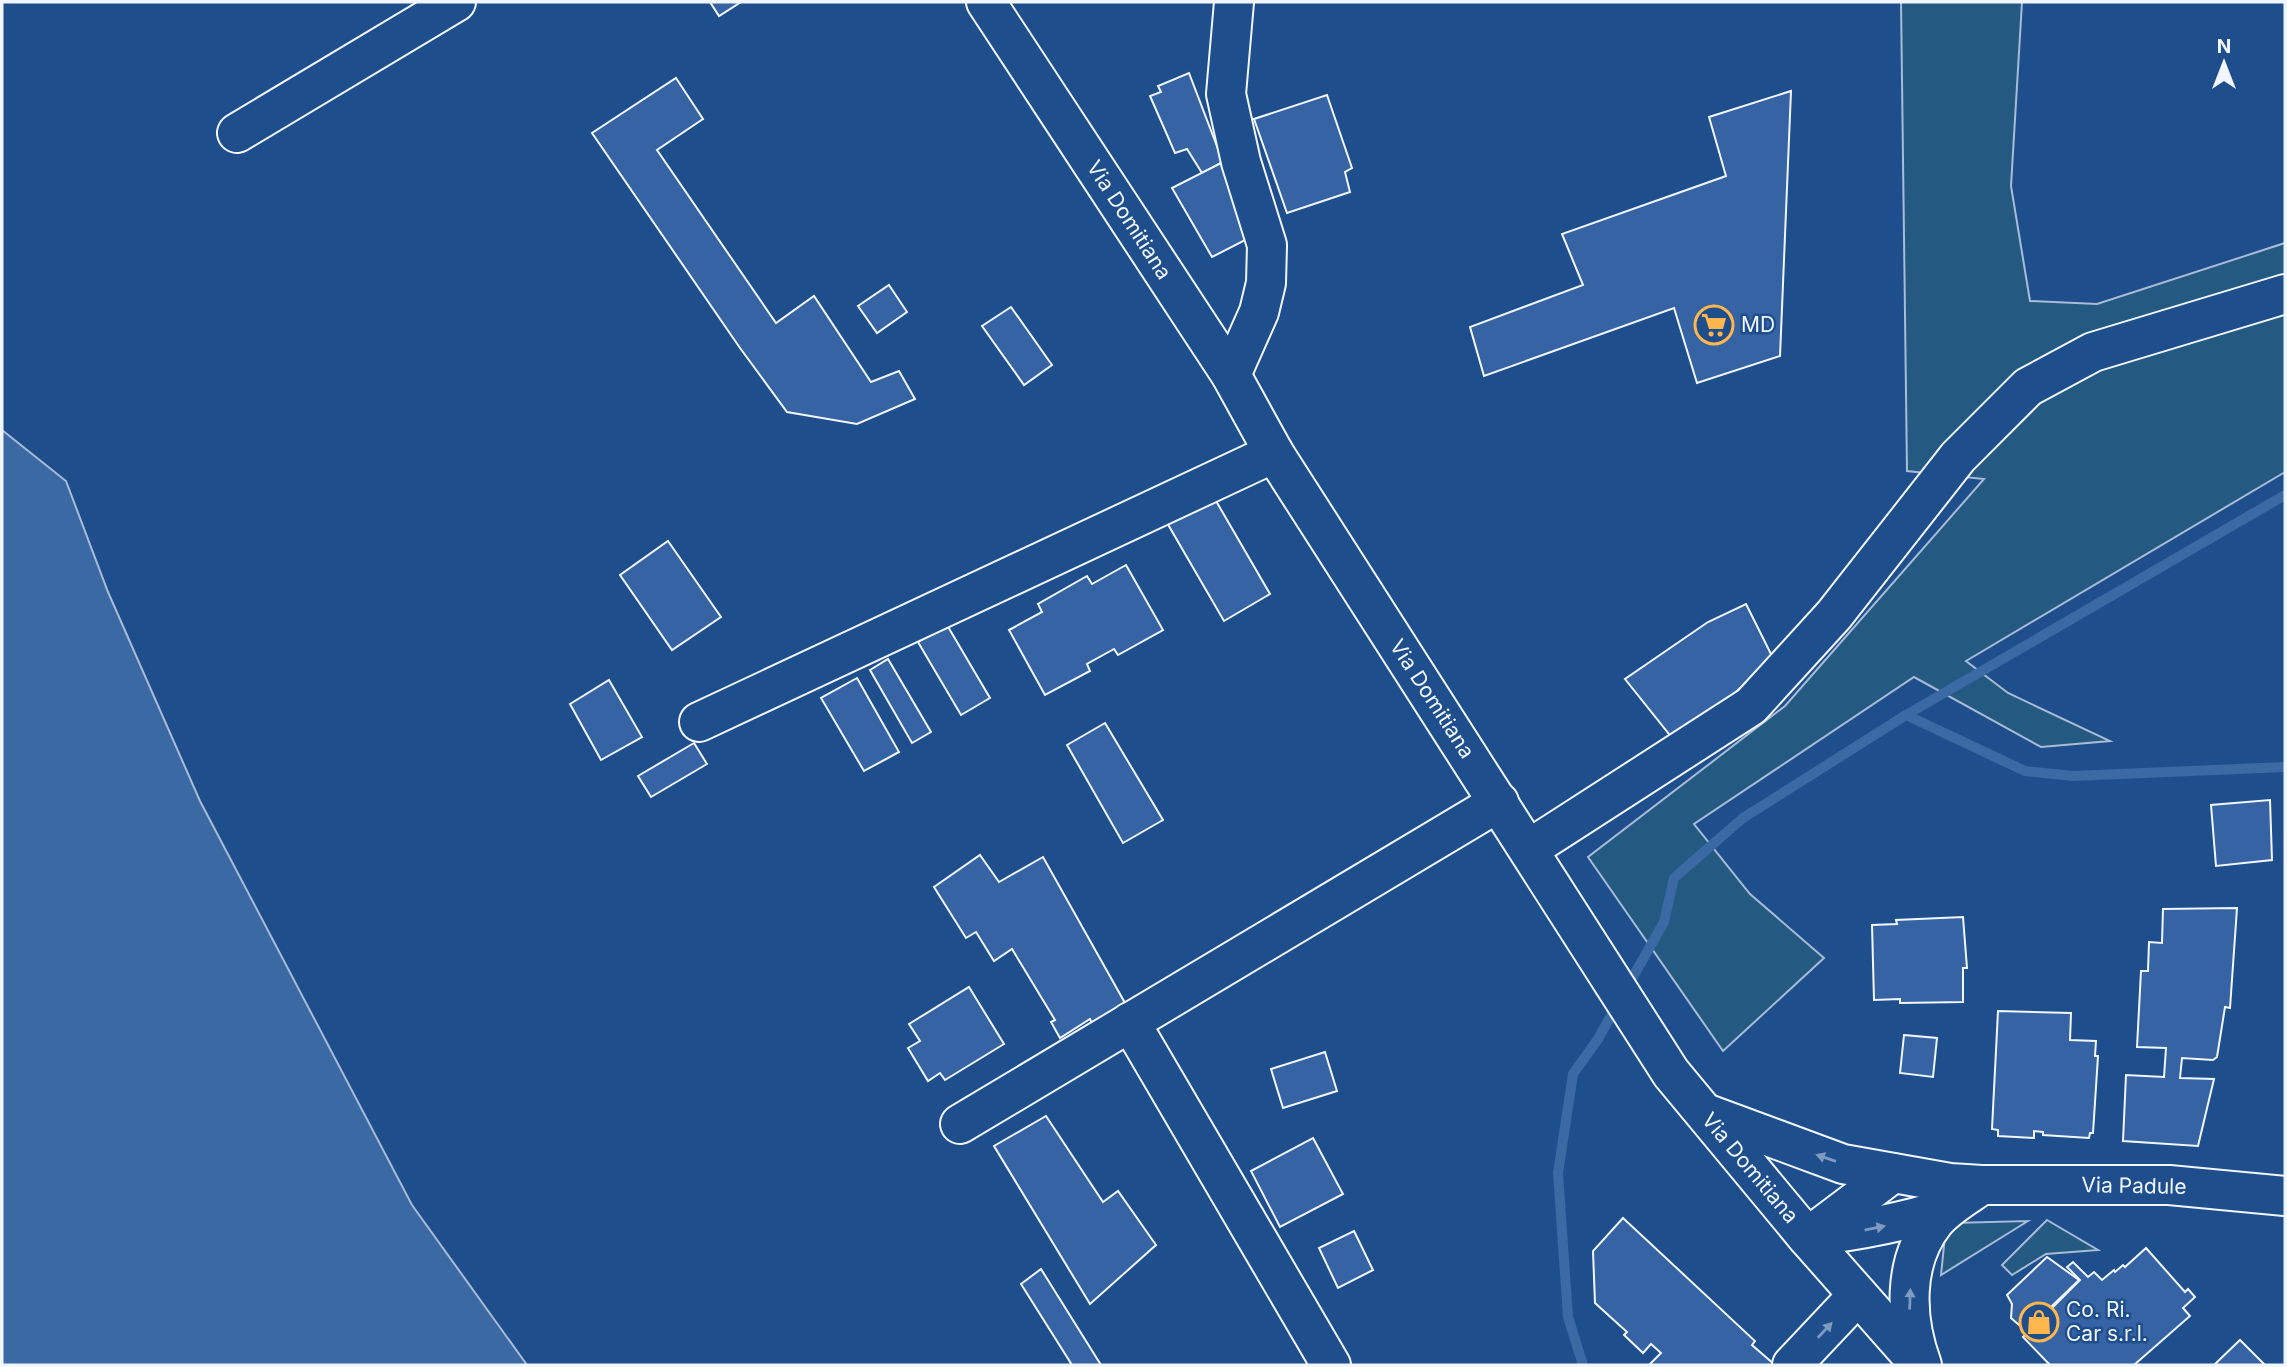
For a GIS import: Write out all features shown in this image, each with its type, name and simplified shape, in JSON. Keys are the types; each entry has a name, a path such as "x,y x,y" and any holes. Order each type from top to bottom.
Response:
{"street":[{"path":"237,134 456,2"},
{"name":"Via Domitiana","path":"986,2 1231,375 1274,453 1671,1073 1807,1237 1921,1365"},
{"path":"1231,375 1259,312 1266,283 1266,245 1241,162 1226,94 1234,2"},
{"path":"1529,849 1751,706 1834,615 1958,457 2028,387 2093,352 2285,294"},
{"path":"699,722 1274,453"},
{"path":"960,1124 1499,802"},
{"path":"1130,1022 1331,1365"},
{"name":"Via Padule","path":"1705,1113 1843,1164 1893,1173 1982,1185 2169,1185 2285,1196"},
{"path":"1807,1237 1893,1173"},
{"path":"1921,1365 1909,1319 1909,1291 1921,1243 1936,1219 1982,1185"},
{"path":"1807,1237 1869,1229 1948,1208"},
{"path":"1792,1365 1858,1295"}],"shaded area":[{"path":"1901,2 2022,2 2011,186 2030,301 2097,304 2285,243 2285,472 1966,661 2008,693 2110,741 2041,747 1914,677 1694,824 1750,894 1824,958 1723,1051 1588,857 1785,706 1984,479 1907,471"},
{"path":"2,430 66,481 108,592 200,801 412,1205 527,1365 2,1365"},
{"path":"2047,1220 2098,1250 2046,1254 2012,1275 2002,1265"},
{"path":"2028,1221 1941,1275 1945,1236 1952,1223"}],"building":[{"path":"710,2 741,2 719,16"},
{"path":"1189,73 1223,162 1202,173 1187,149 1175,153 1150,96 1161,92 1158,86"},
{"path":"676,78 703,119 657,150 776,323 814,296 871,382 899,371 915,399 857,424 787,412 592,133"},
{"path":"1791,91 1780,356 1697,383 1674,308 1484,376 1470,327 1583,285 1562,234 1726,176 1709,117"},
{"path":"1327,95 1352,168 1345,172 1350,192 1287,213 1254,119"},
{"path":"1223,162 1255,235 1212,257 1172,188"},
{"path":"889,285 907,312 877,333 858,306"},
{"path":"1011,307 1052,365 1024,385 982,326"},
{"path":"1212,494 1270,594 1224,621 1166,521"},
{"path":"668,541 721,617 672,650 620,575"},
{"path":"1126,565 1163,630 1118,655 1114,649 1087,664 1090,671 1045,695 1009,630 1042,612 1038,604 1087,576 1092,584"},
{"path":"1746,604 1772,656 1733,695 1677,744 1625,679 1708,622"},
{"path":"947,625 990,698 961,715 918,642"},
{"path":"888,659 931,732 912,743 870,670"},
{"path":"857,678 899,752 864,771 821,698"},
{"path":"609,680 642,737 601,760 570,704"},
{"path":"1105,723 1163,820 1123,843 1067,745"},
{"path":"694,743 707,764 651,797 638,776"},
{"path":"2270,800 2272,860 2216,866 2211,805"},
{"path":"980,855 999,882 1043,857 1125,1003 1092,1024 1090,1019 1060,1038 1051,1022 1055,1020 1012,949 994,961 976,932 966,938 934,887"},
{"path":"2237,908 2230,1008 2225,1007 2217,1057 2213,1060 2182,1058 2180,1078 2214,1079 2198,1146 2123,1141 2126,1075 2164,1077 2166,1048 2137,1047 2141,971 2148,971 2149,942 2162,943 2163,909"},
{"path":"1963,917 1967,968 1963,968 1963,1002 1900,1003 1900,999 1874,1000 1872,925 1897,924 1896,920"},
{"path":"969,987 1004,1044 945,1080 940,1073 928,1081 908,1048 920,1041 909,1024"},
{"path":"1998,1011 2071,1013 2070,1040 2096,1041 2095,1056 2098,1056 2093,1133 2090,1133 2089,1138 2043,1135 2043,1132 2034,1131 2034,1138 1998,1136 1998,1130 1992,1129"},
{"path":"1904,1035 1937,1038 1933,1077 1900,1073"},
{"path":"1325,1052 1337,1091 1283,1108 1271,1069"},
{"path":"1046,1116 1103,1202 1118,1191 1156,1245 1090,1304 994,1146"},
{"path":"1313,1138 1343,1194 1280,1227 1251,1171"},
{"path":"1623,1218 1755,1341 1752,1345 1775,1365 1649,1365 1661,1353 1651,1344 1643,1353 1624,1335 1627,1332 1595,1303 1593,1251"},
{"path":"1354,1231 1373,1270 1338,1288 1319,1248"},
{"path":"2146,1248 2185,1292 2188,1289 2195,1297 2183,1308 2190,1316 2134,1365 2050,1365 2023,1337 2080,1280 2067,1267 2073,1262 2088,1277 2094,1272 2102,1280 2114,1270 2115,1272 2123,1265 2125,1267"},
{"path":"2047,1257 2079,1280 2026,1331 2011,1318 2012,1304 2007,1295"},
{"path":"1041,1269 1101,1365 1072,1365 1021,1284"},
{"path":"2240,1340 2265,1365 2214,1365"}],"waterway":[{"path":"1626,989 1664,922 1674,878 1743,818 1906,715 2285,495"},
{"path":"1906,715 2025,771 2073,776 2285,767"},
{"path":"1583,1365 1568,1317 1558,1173 1573,1074 1598,1039 1618,1003"}],"place":[{"name":"MD","path":"1714,325"},
{"name":"Co. Ri. Car s.r.l.","path":"2039,1322"}]}
